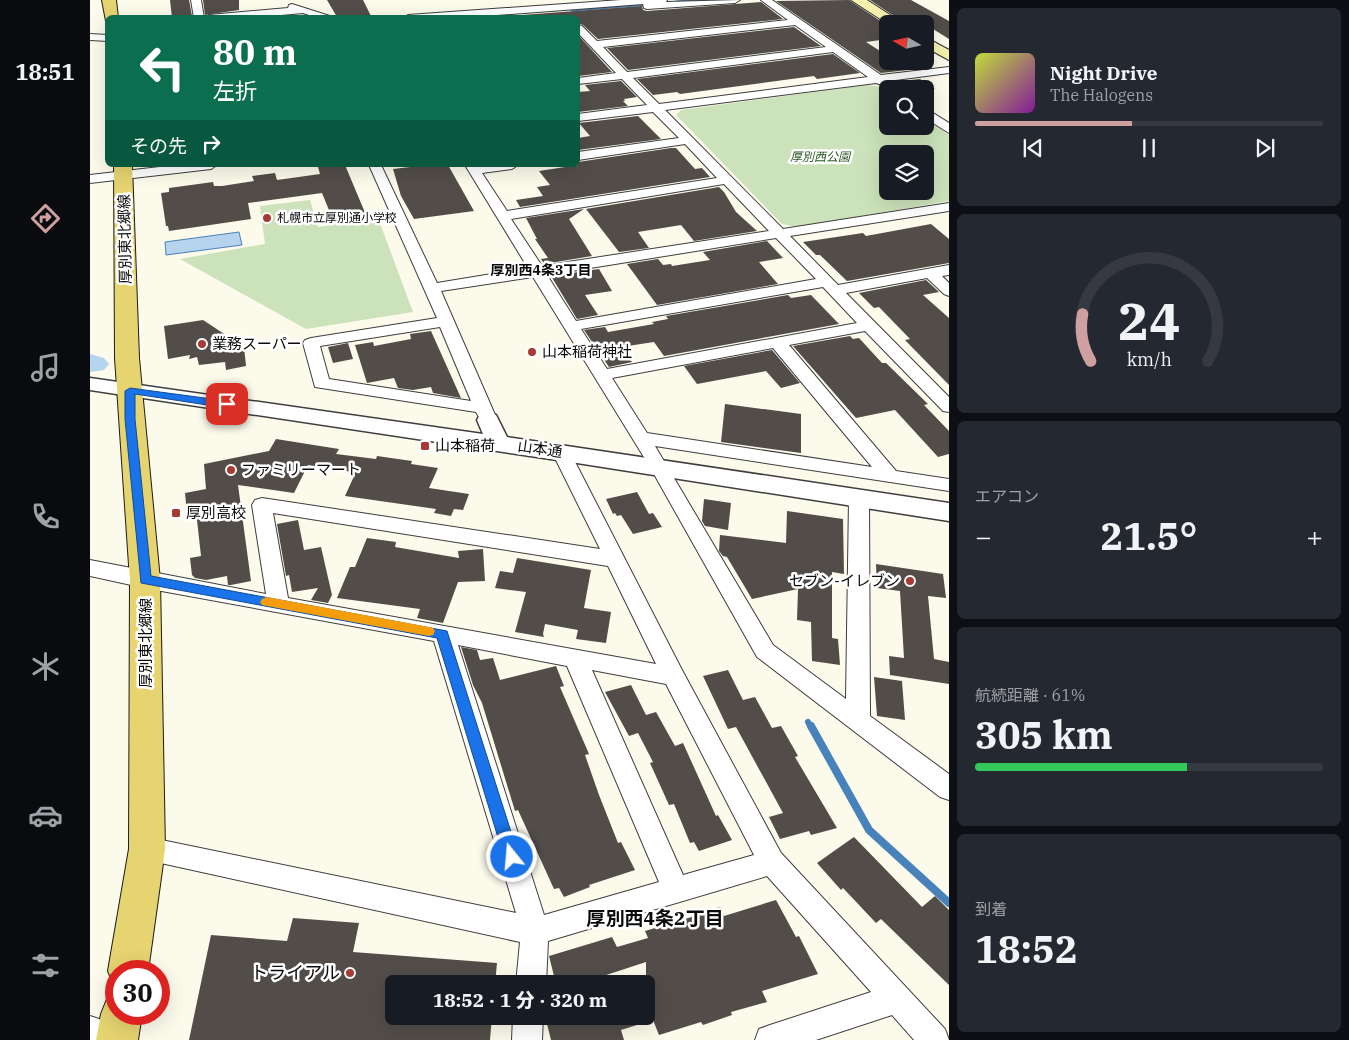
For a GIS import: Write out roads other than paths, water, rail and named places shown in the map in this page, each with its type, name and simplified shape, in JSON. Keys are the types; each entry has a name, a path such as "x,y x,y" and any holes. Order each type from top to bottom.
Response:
{"main road":[{"path":"109,0 111,15"},
{"path":"858,0 882,15"},
{"path":"934,47 949,56"},
{"name":"厚別東北郷線","path":"123,170 130,419 145,580 147,849 130,960"},
{"path":"118,1040 120,1025"}],"street":[{"path":"196,0 199,15"},
{"path":"519,15 560,9 662,0"},
{"path":"439,15 735,0"},
{"path":"766,0 878,79"},
{"path":"278,3 321,15"},
{"path":"245,15 304,10"},
{"path":"594,45 796,22"},
{"path":"580,30 948,405"},
{"path":"90,37 105,38"},
{"path":"580,81 835,50"},
{"path":"580,118 949,70"},
{"path":"934,118 949,129"},
{"path":"580,156 689,140"},
{"path":"90,179 123,170 176,167"},
{"path":"377,167 432,288 491,426"},
{"path":"486,167 473,168 603,375 766,651 949,789"},
{"path":"502,216 727,180"},
{"path":"432,288 949,207"},
{"path":"572,326 830,286 949,270"},
{"path":"930,273 949,291"},
{"path":"446,321 311,343 321,383 491,426"},
{"path":"603,375 870,326"},
{"path":"777,342 889,475"},
{"name":"山本通","path":"90,384 130,391 491,426 561,452 649,452 858,499 949,512"},
{"path":"561,452 674,676 772,862 934,1040"},
{"path":"649,452 889,475 949,485"},
{"path":"858,499 858,721"},
{"path":"278,604 262,506 614,559"},
{"path":"90,568 145,580 674,676"},
{"path":"442,634 535,931 532,975"},
{"path":"575,658 676,890"},
{"path":"147,849 535,931 772,862"},
{"path":"770,1040 896,999"},
{"path":"526,1040 527,1025"},
{"path":"90,1030 118,1040"}],"water":[{"path":"239,232 242,245 166,255 165,242"}],"waterway":[{"path":"676,2 704,0"},
{"path":"572,10 650,4"},
{"path":"90,363 94,364"},
{"path":"808,722 811,728"},
{"path":"811,726 869,830 949,903"}],"place":[{"name":"札幌市立厚別通小学校","path":"267,218"},
{"name":"業務スーパー","path":"202,344"},
{"name":"山本稲荷神社","path":"532,352"},
{"name":"山本稲荷","path":"425,446"},
{"name":"ファミリーマート","path":"231,470"},
{"name":"厚別高校","path":"176,513"},
{"name":"セブン-イレブン","path":"910,581"},
{"name":"トライアル","path":"350,973"}],"district":[{"name":"厚別西4条3丁目","path":"541,270"},
{"name":"厚別西4条2丁目","path":"655,918"}],"park label":[{"name":"厚別西公園","path":"820,157"}]}
